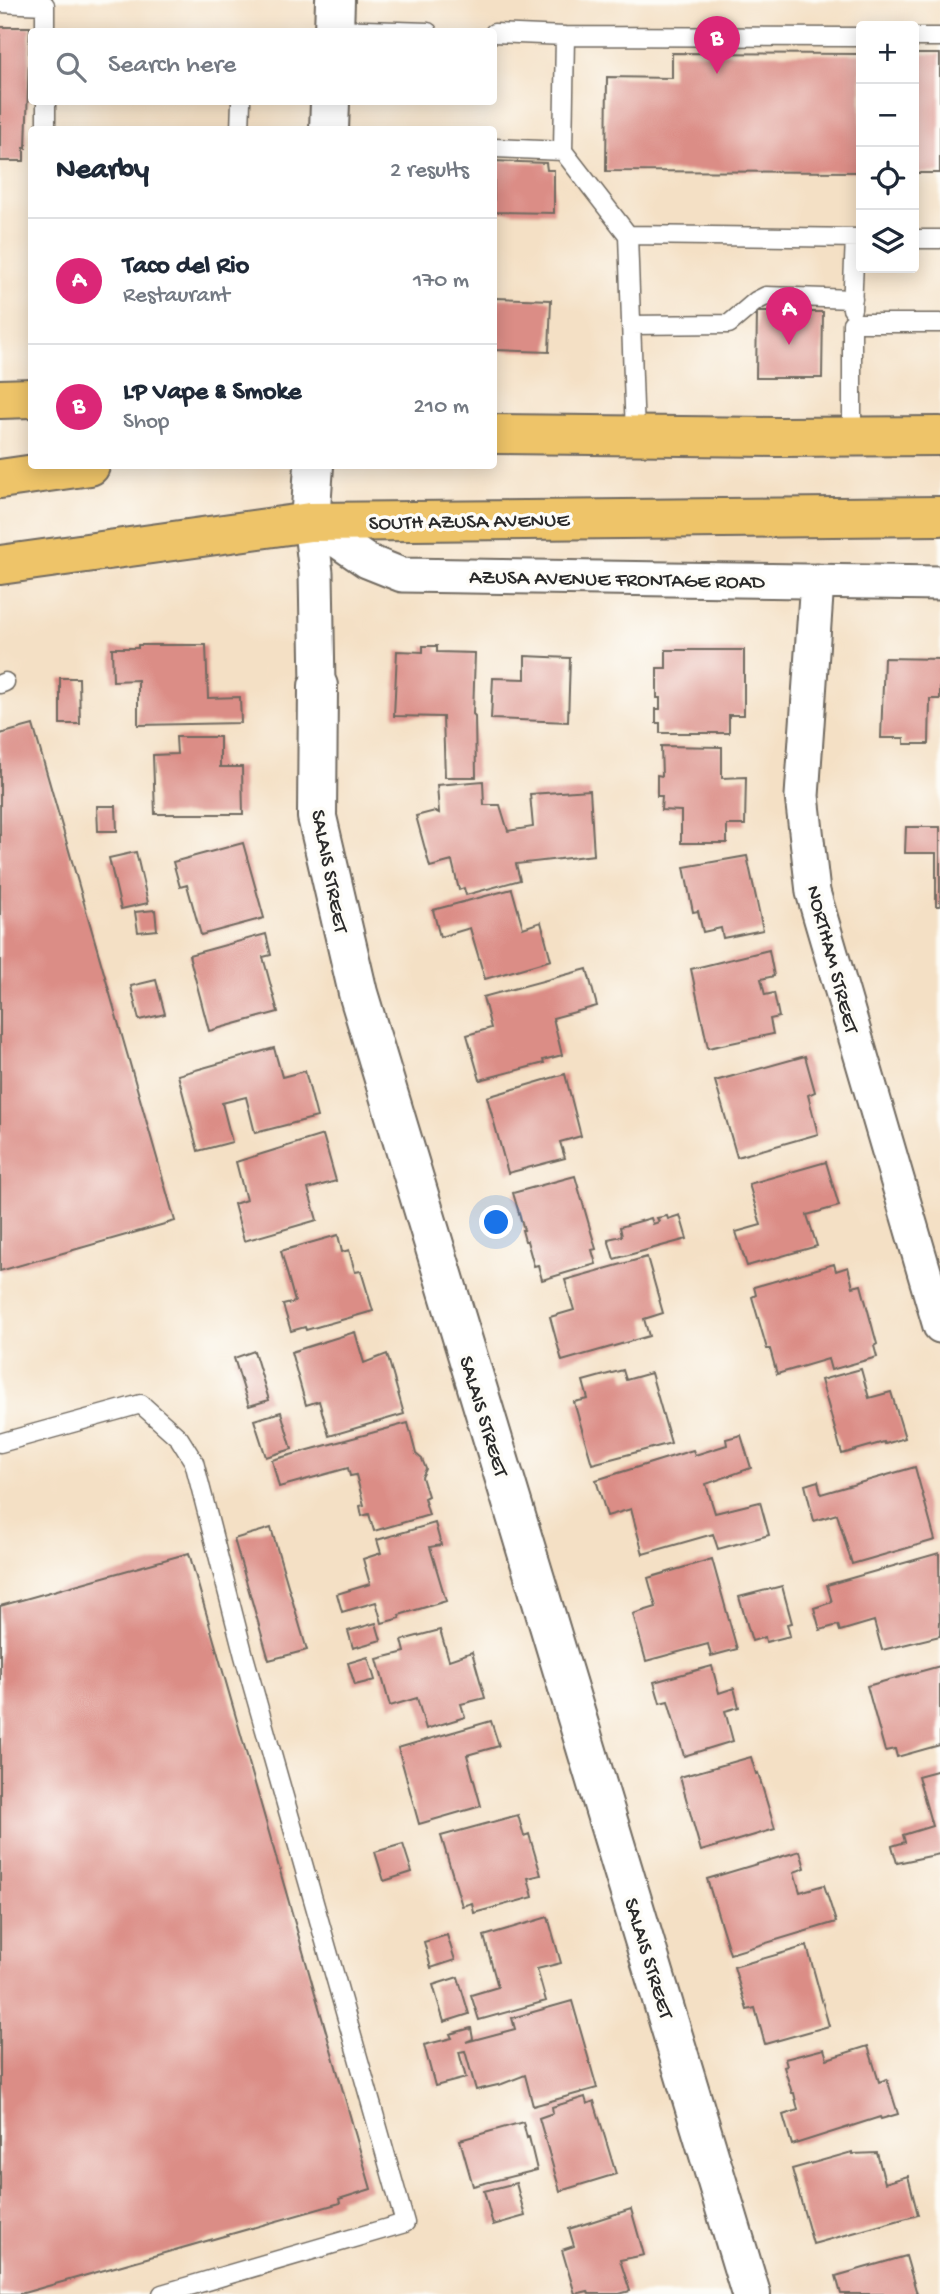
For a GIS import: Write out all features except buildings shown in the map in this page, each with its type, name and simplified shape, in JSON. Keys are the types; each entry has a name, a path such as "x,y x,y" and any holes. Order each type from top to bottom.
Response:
{"main road":[{"path":"0,398 28,398"},
{"path":"497,434 940,436"},
{"path":"0,479 69,469"},
{"name":"SOUTH AZUSA AVENUE","path":"0,565 310,522 940,516"}],"street":[{"path":"329,126 330,105"},
{"path":"310,522 314,469"},
{"name":"AZUSA AVENUE FRONTAGE ROAD","path":"310,522 367,561 402,575 940,583"},
{"name":"SALAIS STREET","path":"310,522 316,573 317,817 358,993 751,2294"},
{"name":"NORTHAM STREET","path":"817,581 802,796 813,892 940,1326"}],"lane":[{"path":"0,3 45,5 45,28"},
{"path":"334,20 397,28"},
{"path":"497,33 565,36 856,37"},
{"path":"565,36 563,151 628,235 635,435"},
{"path":"919,37 940,37"},
{"path":"46,105 46,126"},
{"path":"240,126 241,105"},
{"path":"497,148 563,151"},
{"path":"628,235 856,238"},
{"path":"919,239 940,239"},
{"path":"852,437 852,323 856,262"},
{"path":"631,325 729,324 766,296 853,299"},
{"path":"852,323 940,323"},
{"path":"0,1443 141,1404 179,1438 194,1462 244,1656 405,2223 162,2294"}],"place":[{"name":"LP Vape & Smoke","path":"717,74"},
{"name":"Taco del Rio","path":"789,345"}]}
